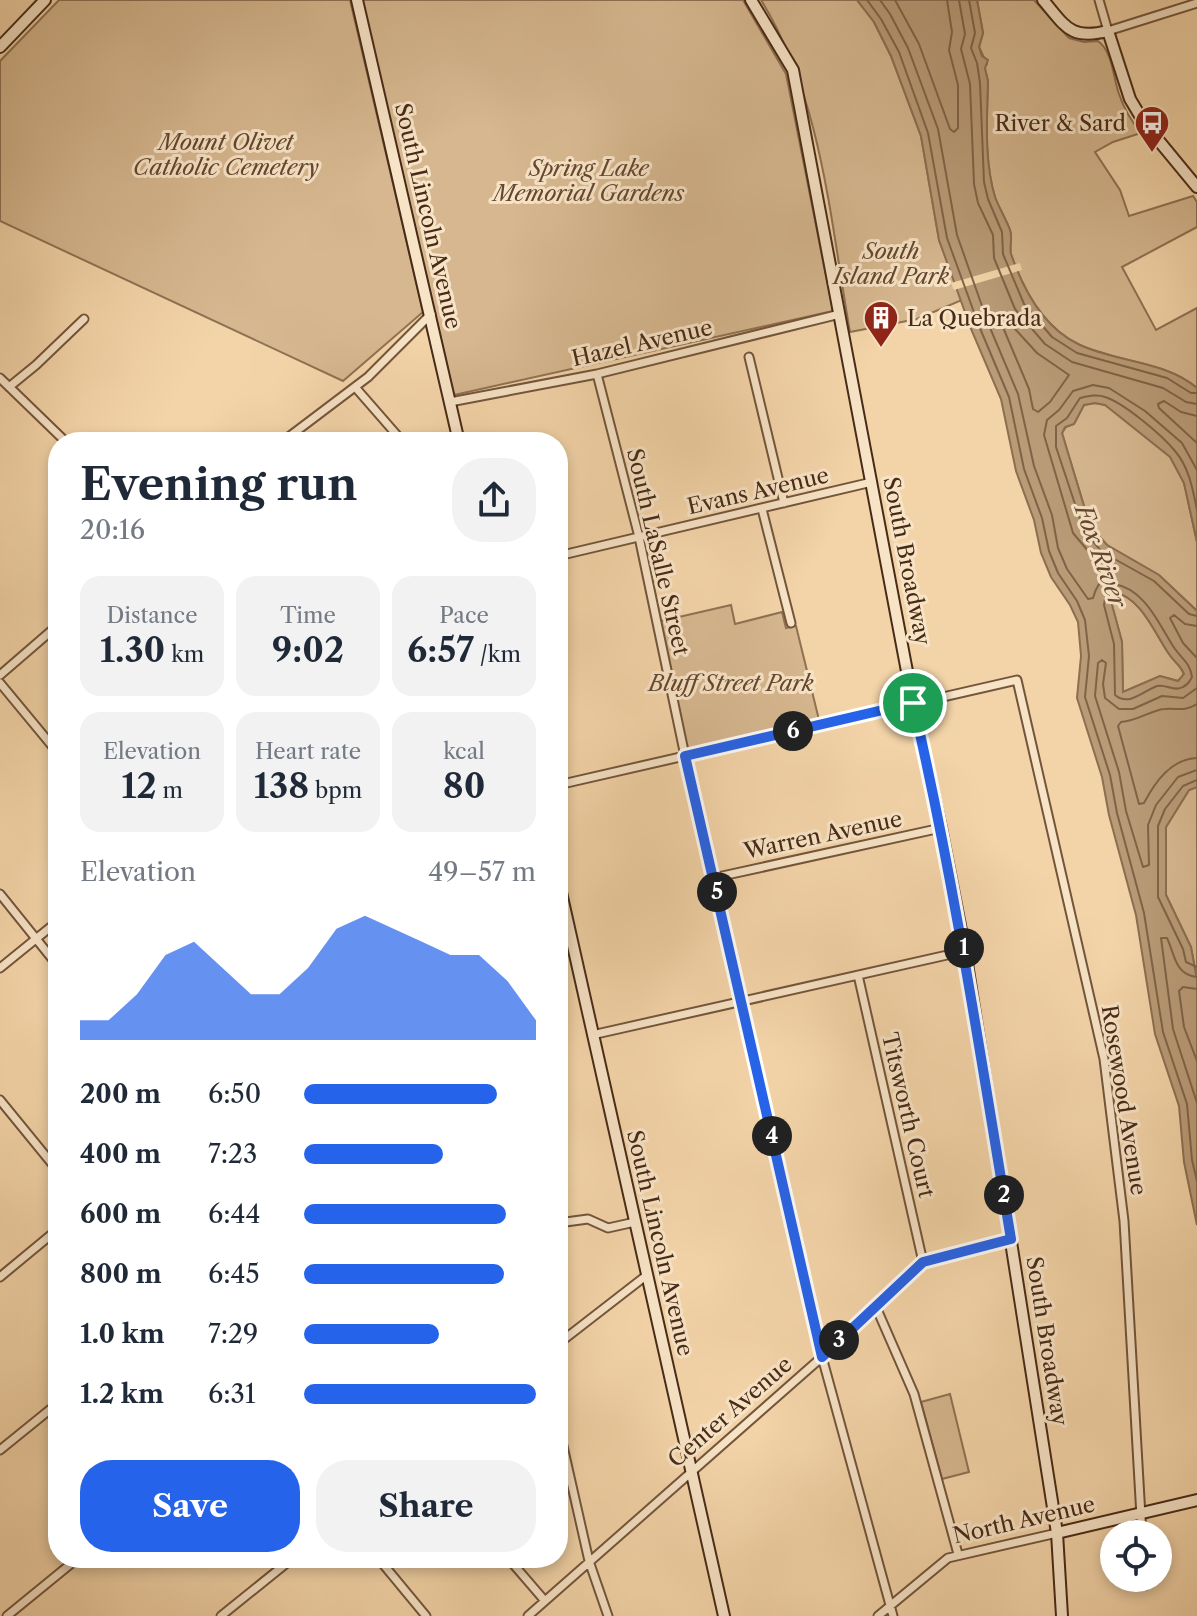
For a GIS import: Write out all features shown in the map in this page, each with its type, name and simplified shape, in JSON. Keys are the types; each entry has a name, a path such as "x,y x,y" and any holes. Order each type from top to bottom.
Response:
{"street":[{"path":"0,47 45,0"},
{"name":"South Lincoln Avenue","path":"357,0 457,432"},
{"name":"South Broadway","path":"751,0 793,70 913,703 965,951 1057,1533 1062,1616"},
{"path":"1043,0 1071,33 1087,35 1197,3"},
{"path":"1099,0 1130,99 1145,124 1197,187"},
{"path":"295,432 355,387 431,314"},
{"name":"Hazel Avenue","path":"450,402 598,378 840,314"},
{"path":"9,387 84,319"},
{"path":"749,357 784,503"},
{"path":"0,378 56,432"},
{"name":"South LaSalle Street","path":"598,378 639,537 685,756 822,1357 893,1616"},
{"path":"355,387 394,432"},
{"name":"Evans Avenue","path":"568,554 872,482"},
{"path":"762,509 791,623"},
{"path":"0,675 48,634"},
{"name":"Rosewood Avenue","path":"913,703 1017,680 1104,1059 1124,1221 1141,1520"},
{"path":"0,683 48,741"},
{"path":"568,783 913,703"},
{"name":"Warren Avenue","path":"713,878 941,828"},
{"path":"0,894 48,954"},
{"name":"South Lincoln Avenue","path":"568,925 724,1616"},
{"path":"0,968 48,929"},
{"path":"592,1035 965,951"},
{"name":"Titsworth Court","path":"858,975 923,1262"},
{"path":"2,1106 48,1159"},
{"path":"568,1222 588,1219 608,1228 635,1222"},
{"path":"0,1277 48,1237"},
{"name":"Center Avenue","path":"528,1616 822,1357 923,1262 1011,1239"},
{"path":"568,1336 647,1275"},
{"path":"876,1307 914,1394 958,1554"},
{"path":"0,1450 48,1411"},
{"path":"568,1468 589,1561 608,1616"},
{"name":"North Avenue","path":"878,1616 938,1564 958,1554 1197,1500"},
{"path":"7,1616 66,1568"},
{"path":"221,1616 281,1568"},
{"path":"386,1568 426,1616"},
{"path":"517,1568 545,1601"}],"green space":[{"name":"Mount Olivet Catholic Cemetery","path":"59,0 350,0 423,312 343,381 0,221 0,61"},
{"name":"Spring Lake Memorial Gardens","path":"362,0 743,0 786,74 833,311 454,395"},
{"name":"South Island Park","path":"761,0 857,0 874,22 891,56 921,136 939,240 962,300 917,319 850,332 829,203 811,119 782,38"},
{"path":"977,0 1034,0 1069,38 1084,42 1098,41 1103,46 1110,58 1123,105 1141,133 1095,152 1120,190 1129,216 1193,196 1197,202 1197,227 1122,267 1156,330 1197,308 1197,388 1170,372 1078,344 1054,328 1028,293 1011,254 1010,230 997,201 989,169 988,81 984,68 987,64 979,47 983,33"},
{"path":"1095,403 1116,412 1170,456 1184,483 1197,542 1197,611 1159,575 1107,545 1090,526 1062,433 1074,424 1084,405"},
{"path":"1114,592 1132,601 1146,617 1183,672 1178,681 1160,676 1123,692 1122,642 1112,605"},
{"name":"Bluff Street Park","path":"731,605 735,624 782,612 786,628 796,626 820,724 685,756 657,622"},
{"path":"1197,787 1197,980 1191,947 1166,895 1166,827 1189,790"},
{"path":"950,1394 969,1472 942,1479 921,1402"}],"water":[{"name":"Fox River","path":"857,0 977,0 983,33 979,47 982,56 988,60 985,68 988,81 989,169 997,201 1010,230 1011,254 1028,293 1054,328 1078,344 1170,372 1197,388 1197,542 1184,483 1170,457 1105,405 1084,405 1074,424 1065,427 1062,433 1090,526 1107,545 1159,575 1197,611 1197,787 1189,790 1166,827 1166,895 1191,947 1197,980 1197,1225 1184,1162 1179,1106 1155,1034 1136,915 1102,777 1077,698 1081,656 1078,622 1051,577 1041,553 1034,520 1016,471 1001,399 971,329 939,240 921,136 891,56 874,22","holes":["1113,592 1123,595 1139,608 1181,668 1184,674 1178,681 1160,676 1123,692 1122,642 1112,605"]}],"pier":[{"path":"1020,263 1022,270 954,290 951,283"}],"place":[{"name":"River & Sard","path":"1152,154"},
{"name":"La Quebrada","path":"881,349"}],"route":[{"path":"913,703 965,951 1011,1239 923,1262 822,1357 685,756 913,703"}]}
